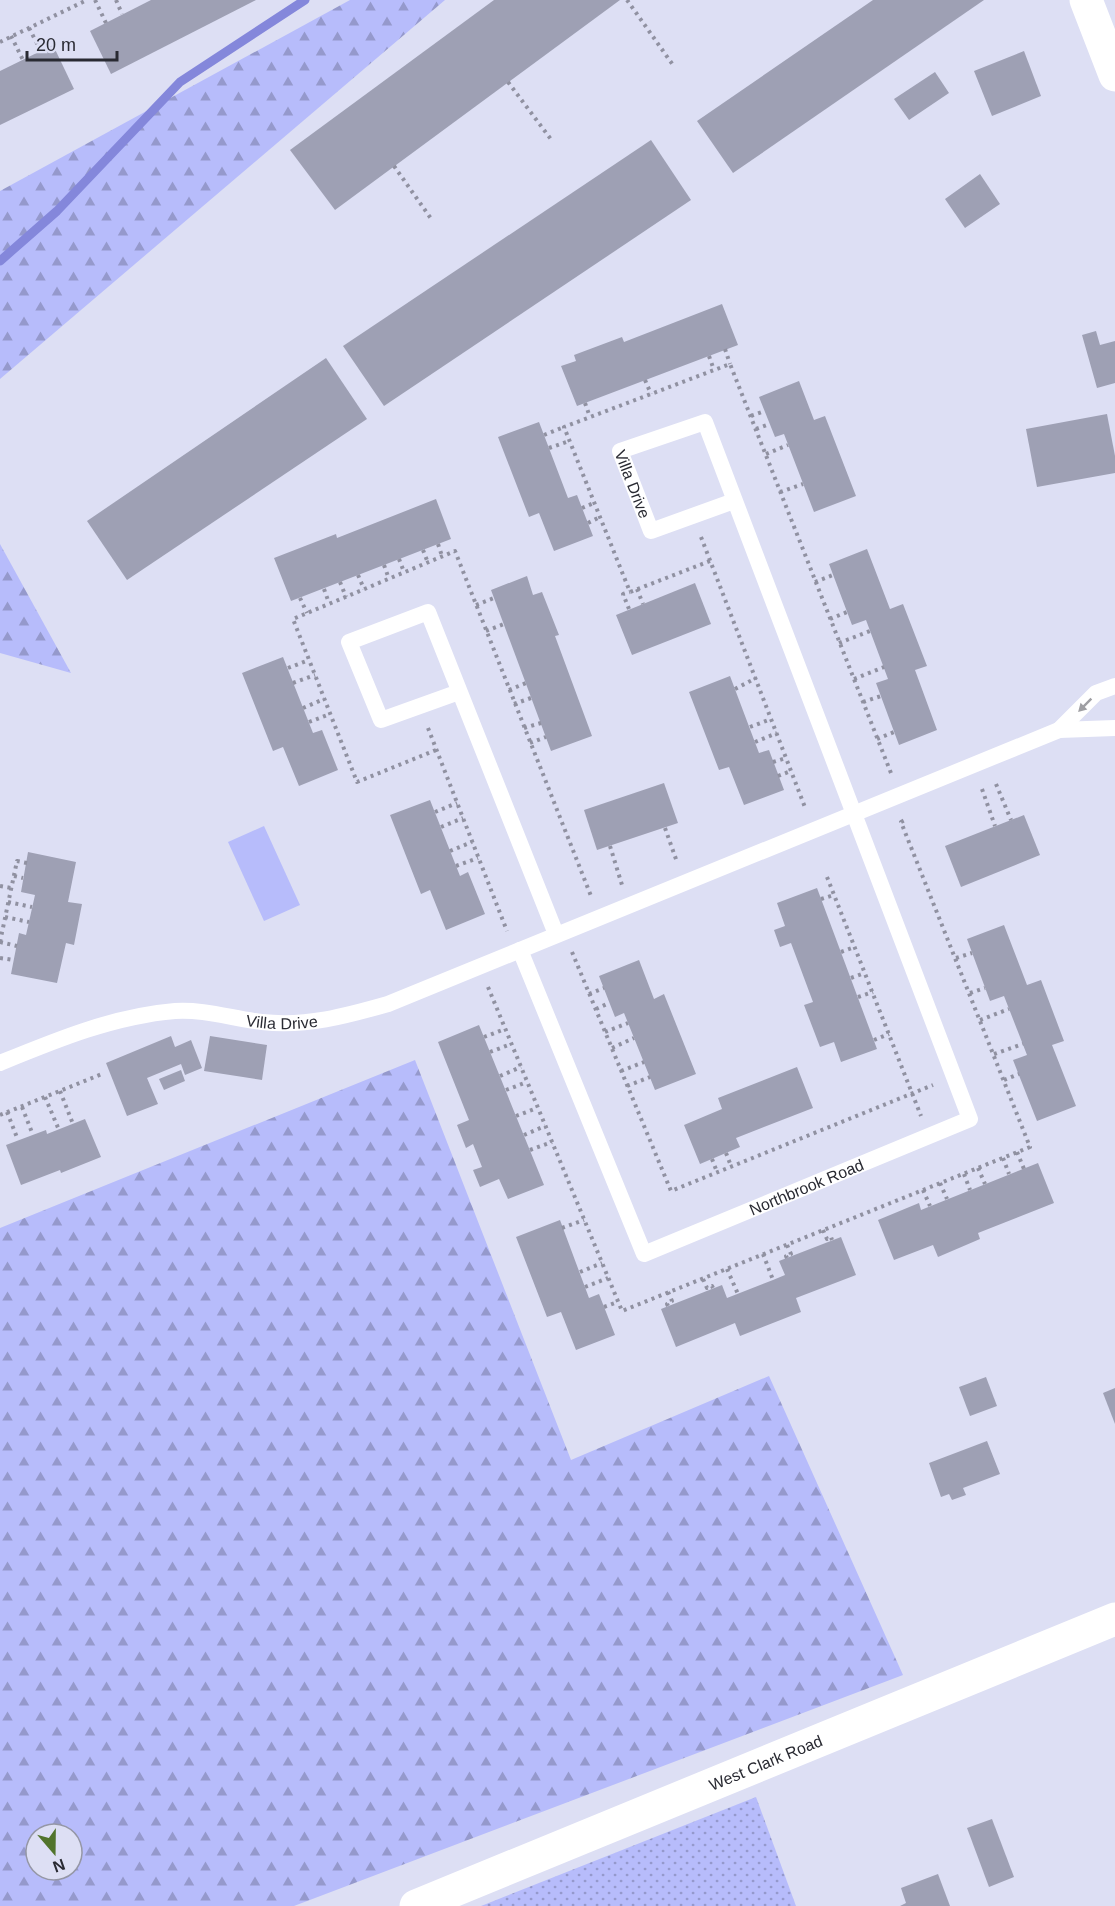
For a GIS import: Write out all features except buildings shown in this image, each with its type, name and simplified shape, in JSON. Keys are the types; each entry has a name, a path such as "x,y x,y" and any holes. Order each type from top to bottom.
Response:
{"main road":[{"path":"1086,0 1115,75"},
{"name":"West Clark Road","path":"416,1906 1115,1618"}],"lane":[{"name":"Villa Drive","path":"734,501 651,531 620,451 705,422 854,815"},
{"path":"459,692 381,720 349,642 428,612 556,934"},
{"name":"Villa Drive","path":"1059,730 1096,693 1115,686"},
{"name":"Villa Drive","path":"0,1064 62,1038 138,1015 178,1010 262,1022 296,1024 349,1015 388,1004 1059,730 1115,728"},
{"name":"Northbrook Road","path":"520,950 644,1254 970,1119 854,815"}],"path":[{"path":"0,42 87,0"},
{"path":"95,0 106,23"},
{"path":"116,0 122,14"},
{"path":"627,0 673,65"},
{"path":"29,28 41,51"},
{"path":"11,36 23,60"},
{"path":"508,82 553,142"},
{"path":"394,166 432,220"},
{"path":"725,349 730,363"},
{"path":"709,356 714,370"},
{"path":"645,380 651,394"},
{"path":"585,403 590,417"},
{"path":"751,416 765,411"},
{"path":"756,429 770,424"},
{"path":"544,435 564,427"},
{"path":"549,448 569,441"},
{"path":"766,454 788,445"},
{"path":"780,492 803,484"},
{"path":"582,508 594,503"},
{"path":"588,523 600,518"},
{"path":"699,533 808,813"},
{"path":"438,544 442,556"},
{"path":"423,550 428,563"},
{"path":"399,560 404,572"},
{"path":"384,565 389,579"},
{"path":"358,575 364,589"},
{"path":"815,582 833,575"},
{"path":"340,582 346,597"},
{"path":"324,589 329,603"},
{"path":"637,589 643,604"},
{"path":"629,609 623,594 630,592"},
{"path":"300,598 307,613"},
{"path":"476,605 494,598"},
{"path":"830,619 847,612"},
{"path":"486,631 504,624"},
{"path":"839,642 870,631"},
{"path":"288,668 309,660"},
{"path":"854,679 884,667"},
{"path":"294,683 315,675"},
{"path":"735,689 756,678"},
{"path":"509,690 526,684"},
{"path":"863,702 881,696"},
{"path":"514,704 531,698"},
{"path":"303,708 324,699"},
{"path":"309,722 330,714"},
{"path":"750,727 771,719"},
{"path":"427,723 508,934"},
{"path":"524,728 541,723"},
{"path":"877,739 894,732"},
{"path":"755,742 777,733"},
{"path":"530,743 546,736"},
{"path":"774,762 786,758"},
{"path":"778,776 791,771"},
{"path":"972,793 1006,780"},
{"path":"996,784 1011,820"},
{"path":"982,789 995,826"},
{"path":"435,812 457,803"},
{"path":"441,827 463,818"},
{"path":"487,984 622,1311 1030,1147 901,822 911,818"},
{"path":"665,828 678,866"},
{"path":"450,851 472,842"},
{"path":"610,846 623,888"},
{"path":"456,866 478,858"},
{"path":"17,946 0,942 17,861 27,863"},
{"path":"14,876 23,878"},
{"path":"827,877 922,1116"},
{"path":"0,886 11,888"},
{"path":"821,899 834,895"},
{"path":"8,902 32,907"},
{"path":"5,917 29,922"},
{"path":"841,952 855,947"},
{"path":"571,949 671,1191 938,1083"},
{"path":"956,958 972,953"},
{"path":"0,958 14,960"},
{"path":"850,978 865,973"},
{"path":"590,994 604,988"},
{"path":"970,993 985,988"},
{"path":"858,997 873,992"},
{"path":"596,1009 609,1003"},
{"path":"980,1020 1009,1009"},
{"path":"605,1032 628,1023"},
{"path":"484,1038 505,1029"},
{"path":"874,1040 889,1034"},
{"path":"612,1048 634,1038"},
{"path":"490,1052 511,1044"},
{"path":"994,1054 1023,1044"},
{"path":"621,1071 644,1062"},
{"path":"500,1076 521,1067"},
{"path":"0,1115 102,1074"},
{"path":"1004,1080 1019,1074"},
{"path":"627,1086 650,1077"},
{"path":"506,1090 527,1082"},
{"path":"60,1091 73,1124"},
{"path":"45,1097 59,1130"},
{"path":"22,1107 33,1135"},
{"path":"516,1116 537,1108"},
{"path":"8,1113 18,1140"},
{"path":"524,1134 545,1126"},
{"path":"530,1150 552,1142"},
{"path":"1017,1152 1024,1169"},
{"path":"726,1153 731,1166"},
{"path":"1003,1158 1009,1174"},
{"path":"712,1159 717,1172"},
{"path":"978,1168 985,1184"},
{"path":"964,1174 970,1190"},
{"path":"940,1183 947,1199"},
{"path":"923,1190 930,1206"},
{"path":"562,1228 584,1220"},
{"path":"823,1230 827,1239 831,1237 832,1240"},
{"path":"787,1245 791,1254 786,1256 787,1258"},
{"path":"763,1254 773,1280"},
{"path":"580,1272 602,1263"},
{"path":"728,1269 738,1294"},
{"path":"585,1287 608,1278"},
{"path":"703,1279 707,1288 712,1286 713,1288"},
{"path":"668,1292 672,1302 667,1304 668,1306"},
{"path":"604,1307 618,1302"}],"green space":[{"path":"350,0 445,0 0,379 0,191"},
{"path":"0,544 71,673 0,653"},
{"path":"264,826 300,905 264,921 228,842"},
{"path":"415,1060 571,1460 769,1376 903,1675 294,1906 0,1906 0,1228"},
{"path":"756,1797 796,1906 481,1906"}],"waterway":[{"path":"0,261 57,211 180,82 305,0"}]}
